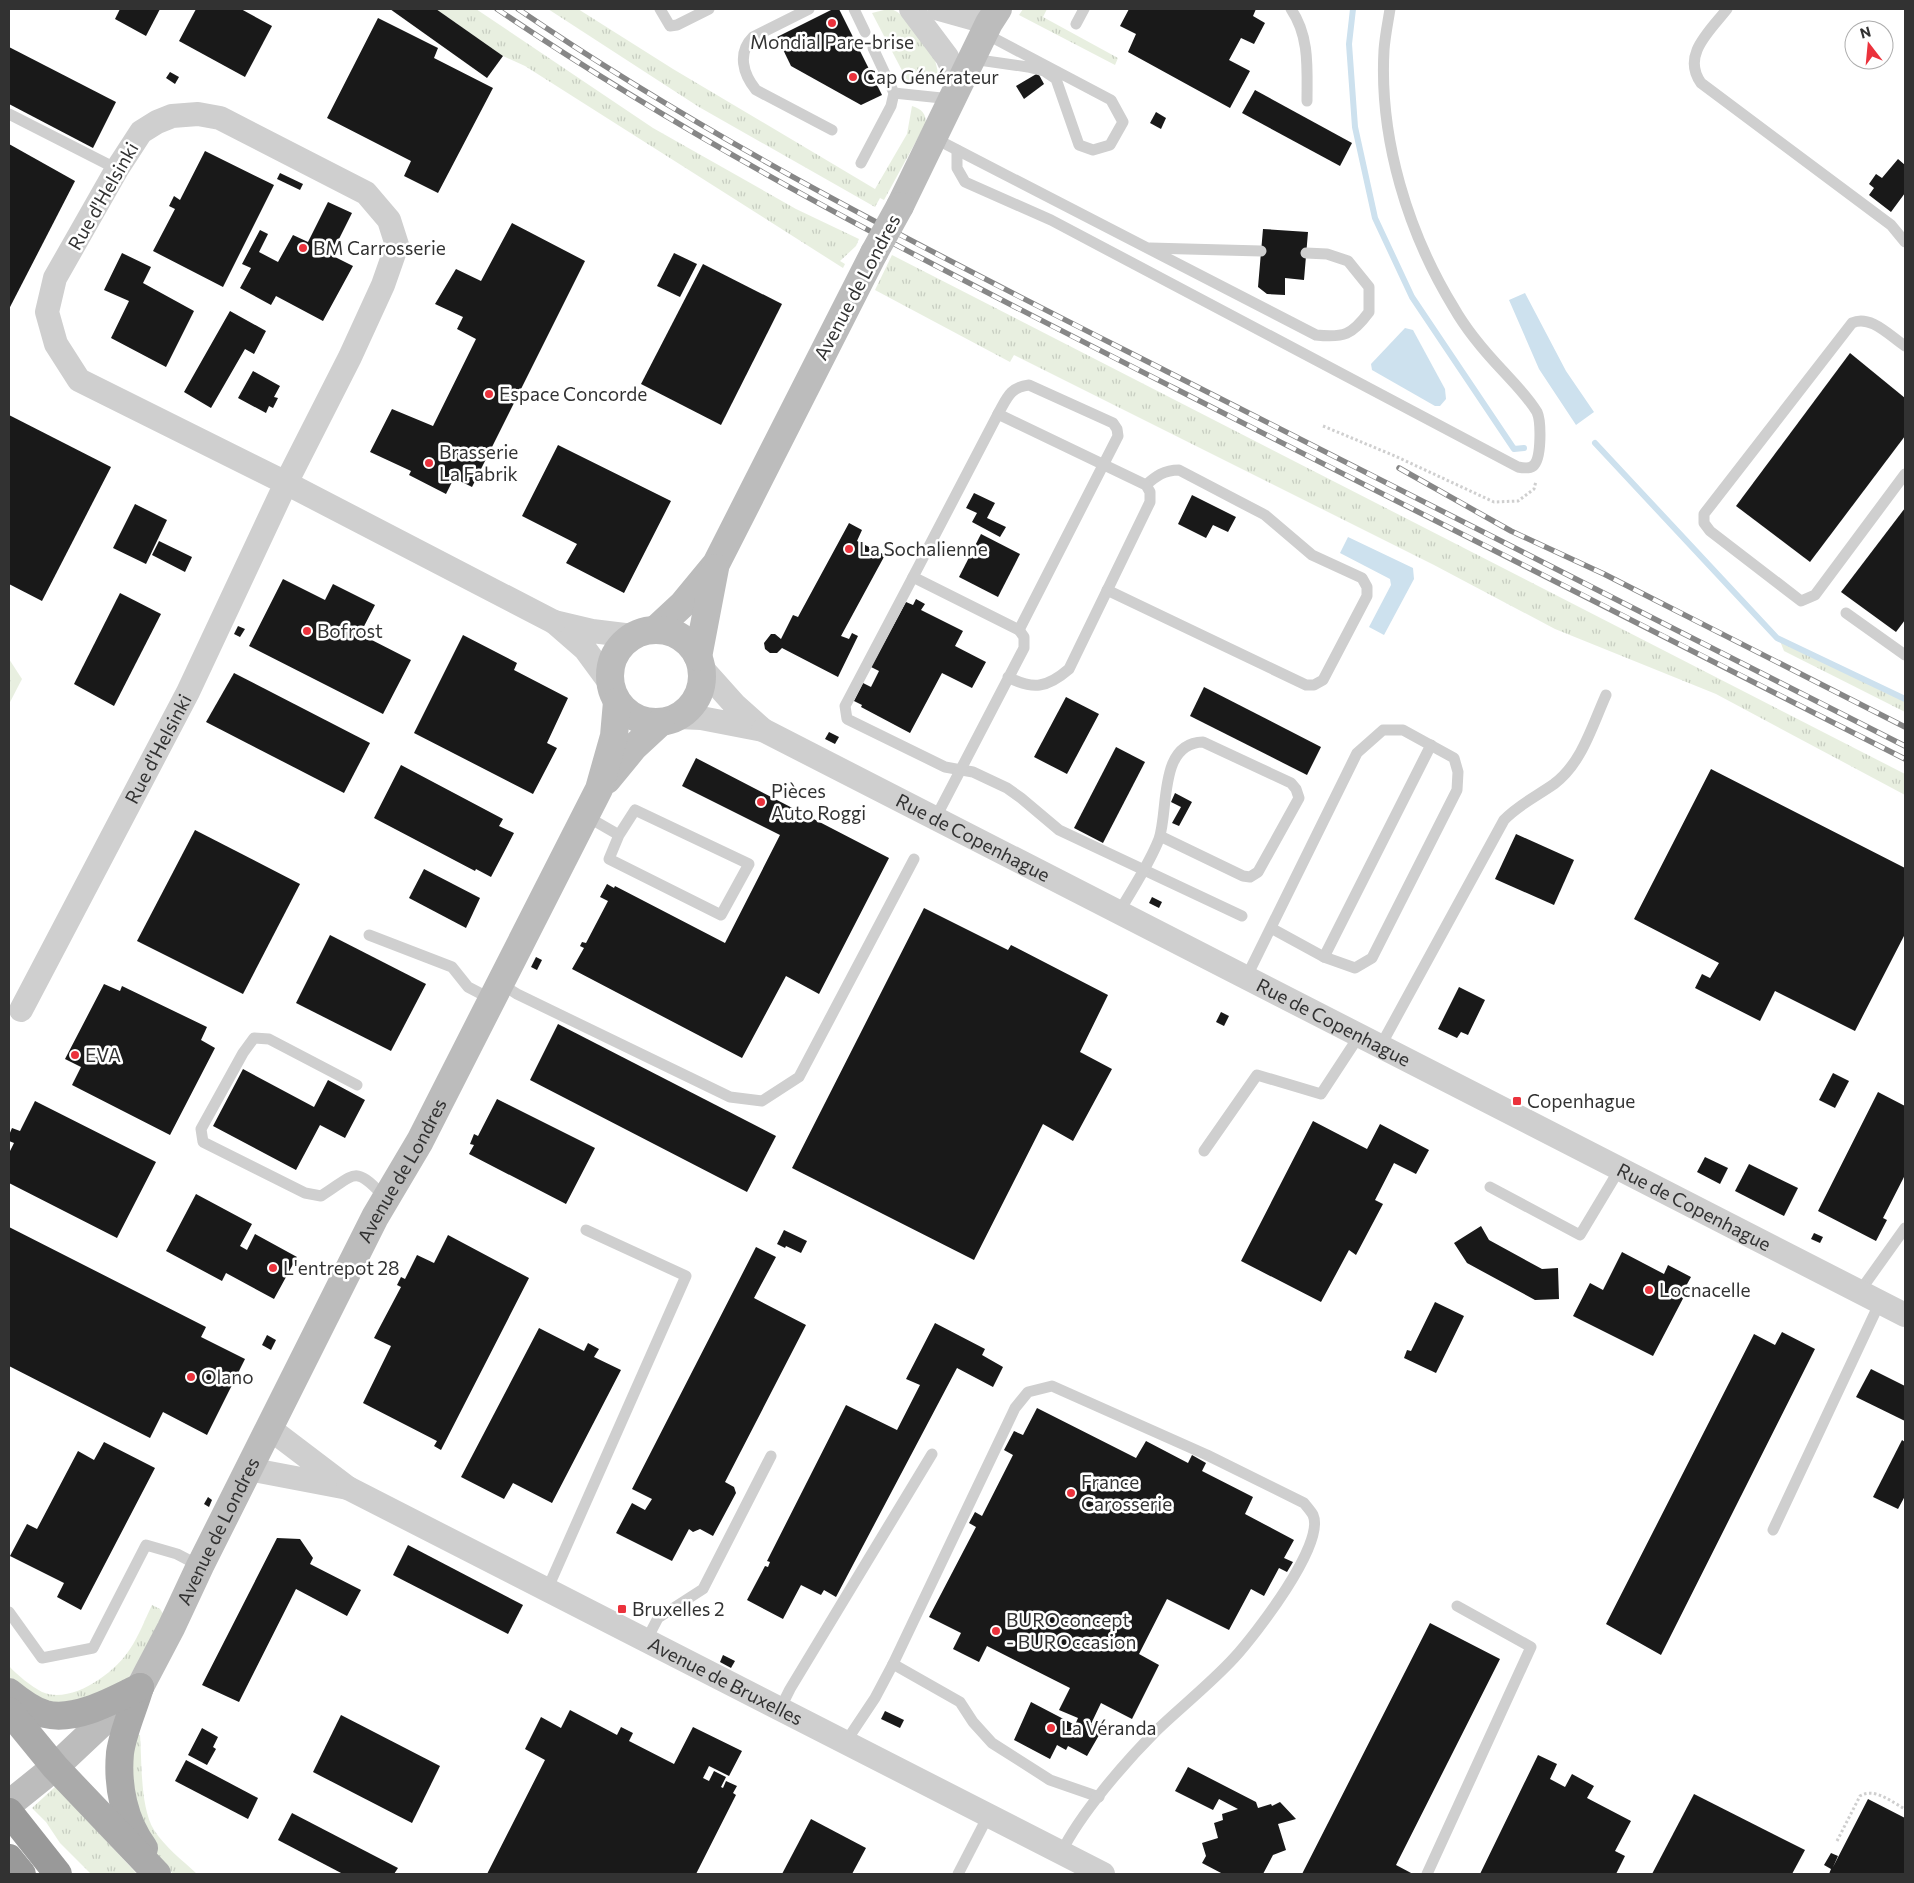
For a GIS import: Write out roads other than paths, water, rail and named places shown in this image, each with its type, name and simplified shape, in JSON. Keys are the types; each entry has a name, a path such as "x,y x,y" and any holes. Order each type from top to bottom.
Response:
{"highway":[{"path":"9,1812 58,1874"},
{"path":"9,1858 22,1874"}],"main road":[{"path":"9,1692 32,1708 47,1714 74,1714 103,1705 140,1687"},
{"path":"140,1687 120,1752 121,1789 128,1822 165,1874"},
{"path":"9,1711 55,1767 157,1874"}],"street":[{"path":"911,9 942,51 956,91"},
{"path":"938,9 990,22"},
{"name":"Avenue de Londres","path":"644,633 683,604 716,564 874,253 900,206 945,144 956,91 990,22"},
{"name":"Rue d'Helsinki","path":"21,1010 188,692 286,483 350,357 383,285 397,245 389,220 366,192 220,118 209,115 185,114 157,122 141,132 116,169 55,278 47,312 56,344 79,380 286,483 554,622 585,649 614,693"},
{"name":"Avenue de Londres","path":"700,662 716,564"},
{"name":"Rue d'Helsinki","path":"554,622 592,631 644,633"},
{"path":"670,631 680,636 690,644 700,662 701,683 698,694 691,705 670,719 644,721 636,718 628,714 614,693 610,668 615,654 644,633 670,631"},
{"name":"Rue de Copenhague","path":"700,662 730,700 763,730 1118,914 1905,1315"},
{"name":"Avenue de Londres","path":"600,789 614,736 614,693"},
{"name":"Rue de Copenhague","path":"670,719 701,718 763,730"},
{"name":"Avenue de Londres","path":"18,1798 55,1767 140,1687 386,1198 420,1141 600,789 634,747 670,719"},
{"name":"Avenue de Bruxelles","path":"269,1428 348,1488 1103,1874"},
{"name":"Avenue de Bruxelles","path":"248,1469 348,1488"}],"lane":[{"path":"660,9 670,26 677,25 709,9"},
{"path":"809,9 753,37 747,43 742,54 744,67 748,80 756,90 832,130"},
{"path":"1076,24 1084,9"},
{"path":"1291,9 1301,28 1306,46 1307,101"},
{"path":"945,144 965,182 1051,220 1518,467 1534,466 1538,458 1541,420 1537,412 1488,355 1454,308 1426,254 1406,201 1391,149 1386,97 1384,51 1390,9"},
{"path":"1726,9 1696,50 1694,68 1702,83 1891,225 1905,242"},
{"path":"858,10 865,32"},
{"path":"972,59 1036,69 1044,71 1056,79 1079,145 1093,150 1110,145 1123,122 1110,100 990,22"},
{"path":"862,163 891,106 894,93 873,48"},
{"path":"894,93 956,91"},
{"path":"9,114 116,169"},
{"path":"945,144 1316,335 1338,337 1357,328 1370,312 1368,287 1348,261 1327,254 1306,253"},
{"path":"1146,248 1261,251"},
{"path":"1905,346 1868,320 1860,319 1852,323 1704,514 1704,523 1710,531 1801,600 1808,600 1815,595 1905,474"},
{"path":"1019,630 1118,436 1118,429 1113,423 1029,385 1018,386 1010,391 845,706 844,714 847,719 945,767 973,772 1007,788 1022,798 1059,830 1142,871 1242,916"},
{"path":"998,414 1146,485 1150,492 1150,502 1069,669 1057,680 1037,687 1024,685 1008,677"},
{"path":"1107,590 1306,685 1314,685 1323,680 1367,596 1367,587 1362,578 1312,555 1265,515 1179,470 1170,470 1158,474 1146,485"},
{"path":"913,577 1019,630 1024,637 1024,648 935,819"},
{"path":"1846,613 1905,655"},
{"path":"1380,1047 1504,820 1513,810 1554,784 1568,771 1577,759 1606,696"},
{"path":"1246,978 1357,753 1383,730 1403,730 1454,758 1458,772 1457,790 1372,958 1355,968 1324,957 1271,928"},
{"path":"1118,914 1160,836 1166,786 1174,763 1183,749 1195,742 1203,742 1291,783 1296,789 1299,798 1258,872 1250,876 1243,876 1160,836"},
{"path":"1324,957 1431,745"},
{"path":"636,810 750,864 721,915 609,859 619,836 636,810"},
{"path":"586,816 619,836"},
{"path":"369,935 452,967 468,987 517,994 730,1097 762,1101 799,1078 914,859"},
{"path":"1204,1151 1257,1075 1321,1094 1348,1056 1359,1036"},
{"path":"357,1085 269,1039 254,1038 243,1053 201,1130 203,1142 305,1193 321,1196 348,1176 357,1175 370,1181 386,1198"},
{"path":"1490,1188 1580,1235 1618,1170"},
{"path":"1773,1530 1870,1296 1905,1228"},
{"path":"547,1590 686,1276 586,1230"},
{"path":"845,1743 875,1698 893,1664 1015,1408 1028,1392 1052,1386 1207,1455 1304,1503 1314,1516 1314,1536 1290,1585 1235,1657 1205,1688 1156,1731 1099,1797 1071,1832 1061,1853"},
{"path":"780,1709 790,1689 932,1454"},
{"path":"646,1641 658,1618 702,1589 771,1456"},
{"path":"9,1612 42,1658 93,1648 146,1545 178,1554 200,1566"},
{"path":"1427,1874 1531,1647 1457,1606"},
{"path":"893,1664 960,1702 973,1722 992,1744 1050,1780 1099,1797"},
{"path":"958,1874 988,1816"}],"water":[{"path":"1525,293 1566,371 1594,412 1576,425 1539,369 1509,300"},
{"path":"1405,328 1413,330 1445,389 1446,399 1440,406 1435,406 1372,370 1371,364"},
{"path":"1348,537 1413,568 1414,579 1384,635 1369,627 1391,585 1390,579 1340,553"}],"waterway":[{"path":"1353,9 1349,44 1355,127 1375,218 1412,297 1514,449 1524,448"},
{"path":"1595,443 1777,638 1905,699"}],"railway":[{"path":"497,9 661,113 830,210 1089,345 1905,759"},
{"path":"518,9 675,109 755,156 918,244 1905,746"},
{"path":"1399,468 1511,531 1604,574 1905,727"}],"place":[{"name":"Mondial Pare-brise","path":"832,23"},
{"name":"Cap Générateur","path":"853,77"},
{"name":"BM Carrosserie","path":"303,248"},
{"name":"Espace Concorde","path":"489,394"},
{"name":"Brasserie La Fabrik","path":"429,463"},
{"name":"La Sochalienne","path":"849,549"},
{"name":"Bofrost","path":"307,631"},
{"name":"Pièces Auto Roggi","path":"761,802"},
{"name":"EVA","path":"75,1055"},
{"name":"Copenhague","path":"1517,1101"},
{"name":"L'entrepot 28","path":"273,1268"},
{"name":"Locnacelle","path":"1649,1290"},
{"name":"Olano","path":"191,1377"},
{"name":"France Carosserie","path":"1071,1493"},
{"name":"Bruxelles 2","path":"622,1609"},
{"name":"BUROconcept - BUROccasion","path":"996,1631"},
{"name":"La Véranda","path":"1051,1728"}]}
